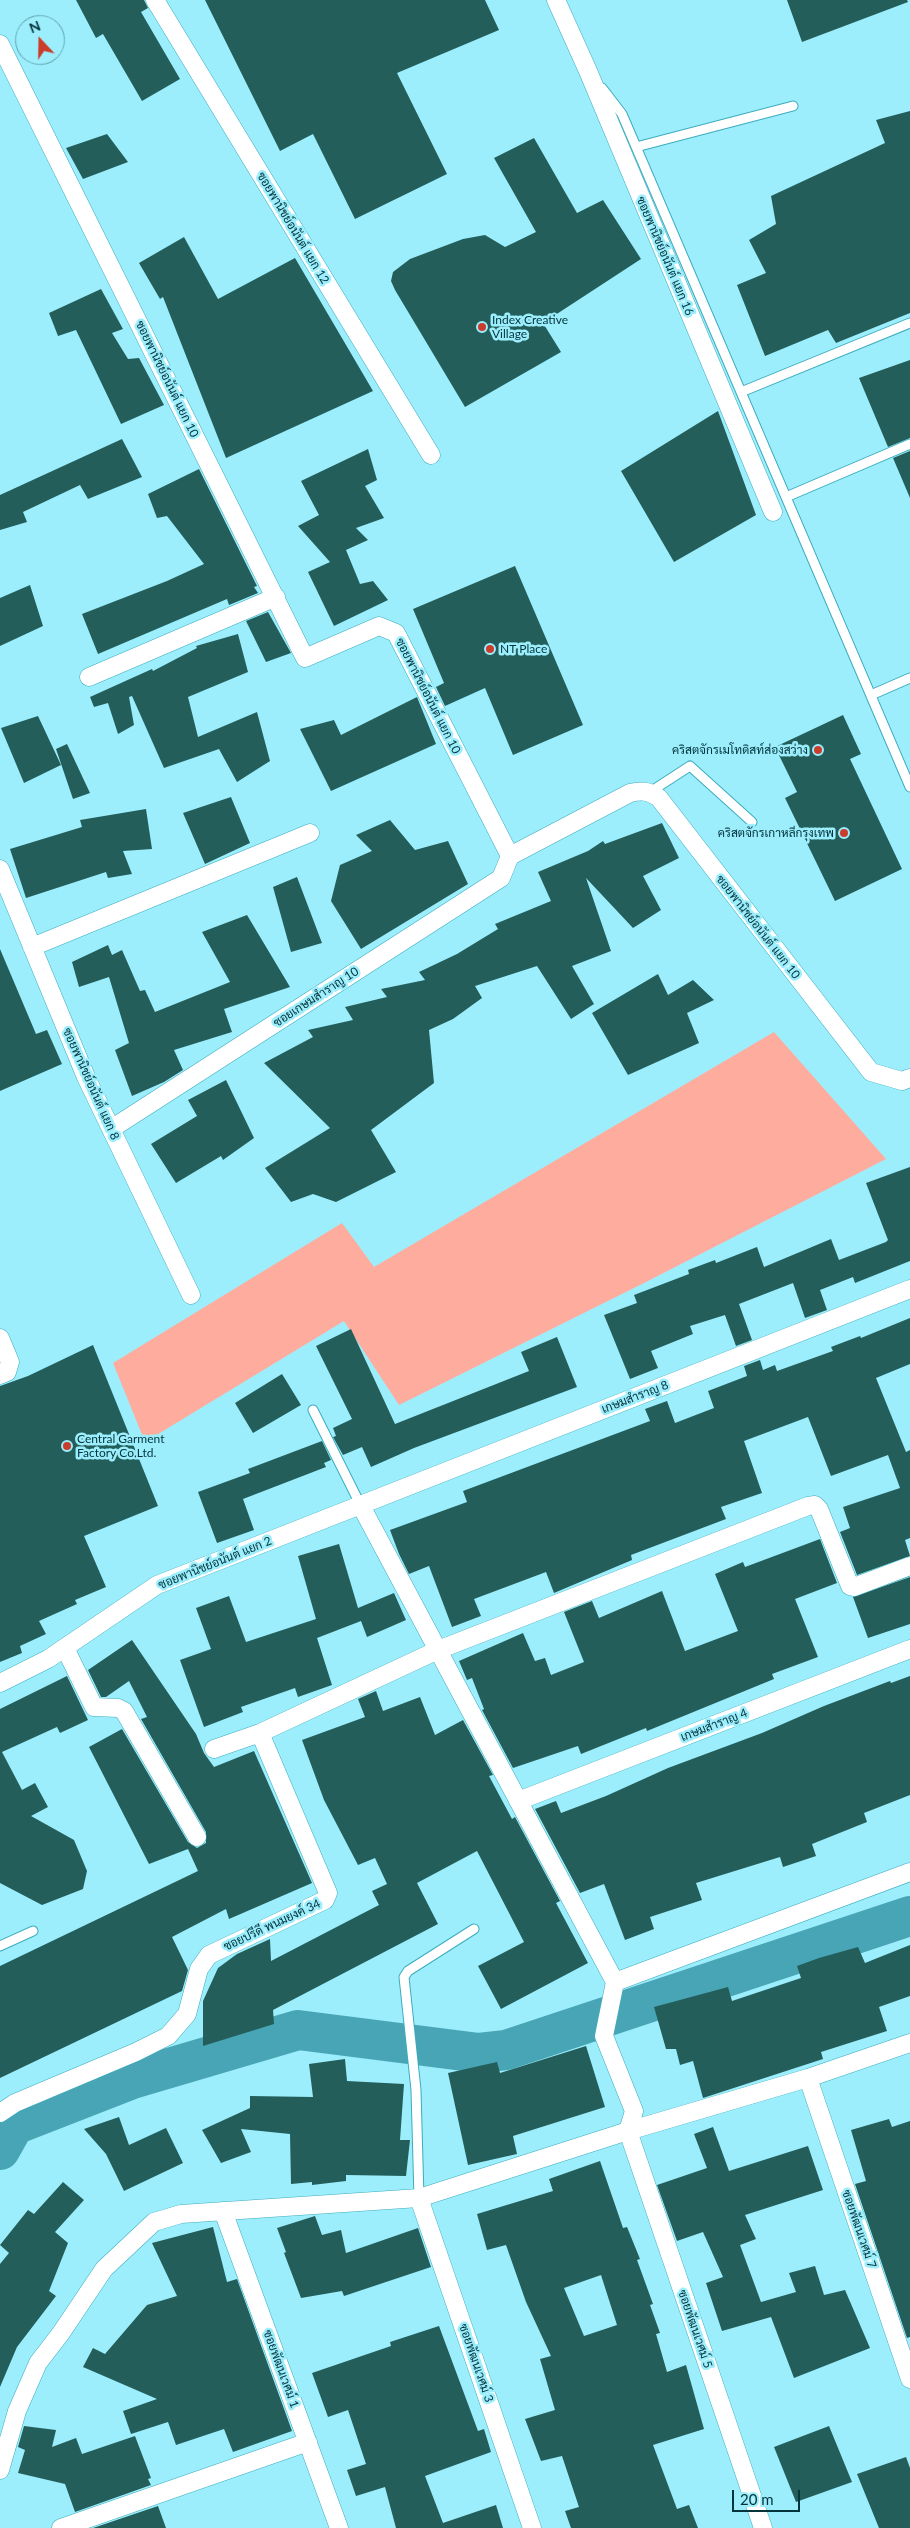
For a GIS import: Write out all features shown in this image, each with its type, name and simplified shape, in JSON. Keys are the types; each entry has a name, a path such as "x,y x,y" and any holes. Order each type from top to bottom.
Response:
{"street":[{"name":"ซอยพานิชย์อนันต์ แยก 12","path":"155,0 431,455"},
{"name":"ซอยพานิชย์อนันต์ แยก 16","path":"556,0 588,71 773,512"},
{"name":"ซอยพานิชย์อนันต์ แยก 10","path":"0,44 305,658 379,626 396,633 510,856"},
{"path":"89,677 276,597"},
{"path":"510,856 630,794 638,791 650,792"},
{"name":"ซอยพานิชย์อนันต์ แยก 10","path":"650,792 659,798 872,1072 902,1081 910,1078"},
{"path":"32,947 310,833"},
{"name":"ซอยเกษมสำราญ 10","path":"111,1129 501,878 510,856"},
{"name":"ซอยพานิชย์อนันต์ แยก 8","path":"0,869 86,1076 191,1295"},
{"name":"เกษมสำราญ 8","path":"360,1504 910,1289"},
{"path":"0,1338 10,1362 7,1372 0,1375"},
{"path":"360,1504 615,1982 604,2036 634,2111 628,2130"},
{"name":"ซอยพานิชย์อนันต์ แยก 2","path":"0,1682 26,1671 65,1648 157,1585 360,1504"},
{"path":"214,1749 260,1733 438,1650 815,1504 819,1509 850,1586 854,1587 910,1566"},
{"path":"65,1648 94,1706 118,1708 124,1711 198,1837"},
{"name":"เกษมสำราญ 4","path":"518,1801 910,1649"},
{"name":"ซอยปรีดี พนมยงค์ 34","path":"0,2113 15,2103 136,2052 168,2036 187,2014 199,1969 209,1955 315,1907 325,1900 328,1893 260,1733"},
{"path":"615,1982 910,1872"},
{"path":"0,2470 17,2411 38,2363 61,2333 104,2269 154,2222 181,2214 419,2198 628,2130 808,2078 910,2043"},
{"name":"ซอยพัฒนเวศม์ 7","path":"808,2078 910,2380"},
{"name":"ซอยพัฒนเวศม์ 5","path":"628,2130 763,2528"},
{"name":"ซอยพัฒนเวศม์ 3","path":"419,2198 532,2528"},
{"name":"ซอยพัฒนเวศม์ 1","path":"223,2211 339,2528"},
{"path":"61,2528 308,2442"}],"lane":[{"path":"588,71 622,114 910,787"},
{"path":"636,147 794,106"},
{"path":"741,392 910,323"},
{"path":"786,497 910,444"},
{"path":"871,695 910,678"},
{"path":"650,792 690,766 752,822"},
{"path":"313,1410 360,1504"},
{"path":"419,2198 416,2090 403,1987 404,1977 408,1970 474,1930"},
{"path":"0,1946 33,1931"}],"shaded area":[{"path":"774,1032 886,1159 642,1284 399,1405 344,1321 145,1442 113,1363 342,1223 374,1267"}],"building":[{"path":"76,0 144,0 148,8 141,12 180,79 142,101 103,34 96,38"},
{"path":"205,0 485,0 499,30 397,73 447,174 355,219 313,134 280,151"},
{"path":"787,0 907,0 908,2 802,42"},
{"path":"910,111 910,313 836,343 828,330 765,356 737,285 766,273 749,240 776,224 771,196 885,143 876,120"},
{"path":"107,134 128,162 83,179 66,148"},
{"path":"534,138 577,213 603,200 641,259 543,323 561,352 465,407 395,290 391,281 393,272 410,259 463,239 485,235 505,247 536,232 494,158"},
{"path":"184,237 218,299 295,258 373,391 226,458 163,297 160,299 139,263"},
{"path":"101,289 123,329 112,333 128,359 139,358 164,405 121,424 76,330 58,336 49,313"},
{"path":"910,360 910,438 888,447 859,378"},
{"path":"718,411 756,515 674,562 621,471"},
{"path":"122,439 142,477 88,499 80,485 23,512 27,522 0,530 0,495"},
{"path":"368,449 377,480 365,486 384,518 356,528 368,540 346,550 360,584 373,581 388,600 334,626 308,572 330,562 298,526 319,515 301,481"},
{"path":"910,451 910,498 893,458"},
{"path":"199,469 257,586 254,587 258,593 229,605 227,599 98,654 82,614 167,581 204,564 167,516 157,518 148,494"},
{"name":"NT Place","path":"515,566 583,725 513,755 485,688 445,706 436,687 444,683 413,609"},
{"path":"30,585 43,626 0,646 0,598"},
{"path":"268,612 291,653 266,662 246,621"},
{"path":"238,634 248,672 188,697 198,737 257,712 270,761 237,782 219,749 164,768 132,696 129,697 134,725 118,734 108,703 94,707 90,697 152,669 153,671 197,648 196,646"},
{"path":"417,697 436,744 331,791 300,729 334,720 341,735"},
{"name":"คริสตจักรเกาหลีกรุงเทพ","path":"843,715 861,754 850,759 902,869 835,901 785,798 797,792 775,747"},
{"path":"38,716 61,765 24,783 1,728"},
{"path":"67,744 90,793 73,799 56,749"},
{"path":"231,797 250,843 205,864 183,813"},
{"path":"146,809 152,849 123,851 132,874 108,878 106,872 26,898 10,849 82,827 80,820"},
{"path":"390,820 415,850 448,841 468,884 361,949 331,901 340,865 372,851 356,835"},
{"path":"662,823 679,858 643,876 661,910 633,928 586,878 611,951 572,966 594,1004 571,1019 537,966 475,986 482,998 453,1019 429,1030 434,1083 371,1130 396,1172 336,1202 313,1194 291,1202 265,1168 330,1128 264,1063 313,1037 308,1030 353,1020 345,1007 387,997 381,989 425,980 419,972 457,954 498,929 495,924 551,901 538,872 588,851 603,841 605,844"},
{"path":"297,877 322,943 291,952 273,887"},
{"path":"247,915 290,987 224,1009 232,1032 174,1050 183,1070 164,1082 132,1096 115,1050 129,1043 109,977 79,987 72,962 108,945 112,955 122,950 140,991 145,990 155,1012 230,982 202,932"},
{"path":"0,949 36,1034 47,1030 62,1064 0,1091"},
{"path":"658,974 668,995 693,980 714,1000 687,1013 699,1043 628,1075 592,1013"},
{"path":"226,1080 254,1138 223,1160 221,1156 176,1183 151,1144 197,1116 188,1100"},
{"path":"910,1167 910,1261 855,1283 853,1277 820,1290 827,1310 805,1318 793,1283 739,1304 752,1340 736,1346 725,1315 690,1326 693,1334 651,1351 658,1368 630,1379 604,1315 637,1303 634,1295 689,1274 688,1270 715,1260 716,1263 757,1247 764,1267 831,1239 839,1260 886,1242 888,1240 866,1183"},
{"path":"910,1318 910,1364 876,1378 906,1452 910,1450 910,1538 905,1540 910,1556 857,1575 840,1532 850,1528 843,1507 900,1488 888,1455 831,1476 808,1417 744,1441 762,1493 721,1507 726,1519 631,1555 632,1560 554,1593 546,1572 474,1599 481,1616 452,1627 429,1566 409,1574 399,1554 390,1530 467,1502 463,1491 650,1421 645,1409 667,1401 675,1423 714,1408 708,1391 747,1376 744,1366 760,1360 763,1370 775,1365 777,1371 833,1351 831,1347 860,1336 861,1338"},
{"path":"351,1329 395,1424 529,1371 521,1352 557,1337 577,1387 414,1448 371,1467 362,1447 343,1455 333,1437 336,1436 333,1428 352,1419 316,1346"},
{"name":"Central Garment Factory Co.Ltd.","path":"93,1345 158,1506 84,1536 106,1587 75,1600 77,1604 39,1621 46,1634 20,1646 22,1653 0,1662 0,1386 28,1376"},
{"path":"282,1374 301,1405 253,1433 235,1403"},
{"path":"322,1441 331,1460 324,1463 326,1467 243,1499 254,1530 217,1543 198,1492 250,1473 248,1469"},
{"path":"820,1539 837,1583 795,1599 818,1657 772,1674 774,1679 647,1731 646,1728 581,1754 578,1746 513,1768 482,1710 484,1709 472,1678 467,1680 459,1661 523,1633 535,1661 545,1658 551,1675 584,1662 564,1612 592,1601 599,1618 662,1591 685,1651 738,1631 715,1574 743,1562 745,1567"},
{"path":"339,1544 358,1608 394,1593 406,1620 367,1637 361,1621 317,1638 332,1685 298,1697 295,1688 241,1707 243,1712 204,1727 180,1660 211,1649 196,1608 229,1596 246,1642 316,1619 298,1556"},
{"path":"910,1577 910,1624 868,1638 853,1597"},
{"path":"132,1640 196,1734 204,1753 214,1767 254,1751 312,1883 229,1919 226,1909 172,1937 188,1970 182,1991 0,2078 0,1966 198,1871 188,1849 149,1864 89,1747 122,1729 188,1842 197,1848 206,1843 206,1832 141,1719 147,1717 129,1681 106,1697 101,1697 88,1670"},
{"path":"67,1676 88,1720 60,1733 57,1727 2,1752 22,1790 35,1783 48,1807 31,1816 74,1840 87,1871 83,1889 42,1905 0,1883 0,1709"},
{"path":"910,1676 910,1795 864,1813 867,1822 812,1844 816,1856 783,1867 780,1857 696,1883 702,1900 650,1917 654,1929 625,1940 604,1884 580,1893 535,1809 556,1801 561,1813 606,1796 668,1768 762,1733 824,1706 890,1681 891,1683"},
{"path":"376,1691 383,1711 420,1697 435,1735 463,1720 493,1775 489,1776 512,1819 515,1817 560,1901 556,1903 588,1963 501,2009 478,1966 524,1942 477,1851 417,1883 438,1924 273,2010 274,2024 203,2046 203,2001 218,1968 237,1954 270,1939 271,1961 379,1905 372,1891 387,1884 375,1858 358,1865 324,1800 302,1740 365,1717 358,1699"},
{"path":"910,1945 910,1996 879,2007 887,2031 821,2052 823,2059 703,2098 693,2061 680,2065 676,2049 666,2049 654,2007 728,1987 732,2001 801,1978 797,1966 819,1958 858,1947 865,1963"},
{"path":"586,2046 605,2107 513,2136 517,2154 468,2165 448,2073 497,2062 500,2073"},
{"path":"345,2059 347,2081 404,2084 400,2140 410,2140 406,2176 346,2175 346,2181 312,2185 312,2182 291,2184 290,2134 241,2129 251,2152 221,2163 202,2130 250,2108 250,2096 313,2097 309,2064"},
{"path":"119,2117 129,2145 166,2128 183,2163 124,2191 106,2154 84,2129"},
{"path":"889,2119 892,2127 910,2121 910,2337 907,2338 855,2184 866,2181 851,2130"},
{"path":"713,2127 729,2171 808,2146 823,2190 745,2215 756,2239 740,2245 761,2302 796,2292 789,2273 815,2266 824,2295 845,2290 870,2348 794,2378 771,2317 722,2331 706,2283 723,2277 703,2232 677,2241 657,2185 707,2168 694,2134"},
{"path":"600,2161 623,2228 627,2227 640,2259 637,2260 653,2304 650,2305 660,2333 656,2334 667,2372 686,2365 704,2429 653,2445 677,2509 689,2505 698,2528 571,2528 565,2511 579,2507 562,2456 541,2461 525,2419 555,2410 540,2359 551,2356 526,2302 506,2245 487,2250 477,2214 553,2191 549,2179","holes":["601,2275 617,2325 584,2336 564,2288"]},
{"path":"63,2182 84,2200 55,2232 68,2243 49,2291 56,2296 17,2347 0,2387 0,2264 9,2253 0,2245 28,2210 34,2214"},
{"path":"315,2216 322,2235 341,2230 346,2253 418,2228 431,2267 344,2296 342,2291 301,2298 277,2228"},
{"path":"213,2227 227,2282 237,2279 292,2431 233,2452 224,2429 176,2445 168,2422 131,2434 123,2411 157,2399 83,2367 93,2348 105,2354 147,2305 177,2296 152,2243"},
{"path":"439,2326 478,2431 484,2429 491,2452 425,2476 443,2523 496,2505 503,2528 396,2528 385,2487 356,2496 347,2470 366,2464 348,2410 328,2417 312,2373 391,2346 390,2342"},
{"path":"24,2426 56,2430 52,2447 76,2438 82,2454 135,2436 151,2478 148,2479 151,2485 75,2512 65,2484 18,2473 25,2450 18,2447"},
{"path":"829,2426 852,2482 796,2502 774,2447"},
{"path":"906,2457 910,2468 910,2528 879,2528 857,2474"},
{"path":"158,2506 166,2528 93,2528"}],"waterway":[{"path":"0,2150 14,2125 132,2079 298,2030 479,2053 506,2050 910,1916"}],"place":[{"name":"Index Creative Village","path":"482,327"},
{"name":"NT Place","path":"490,649"},
{"name":"คริสตจักรเมโทดิสท์ส่องสว่าง","path":"818,750"},
{"name":"คริสตจักรเกาหลีกรุงเทพ","path":"844,833"},
{"name":"Central Garment Factory Co.Ltd.","path":"67,1446"}]}
